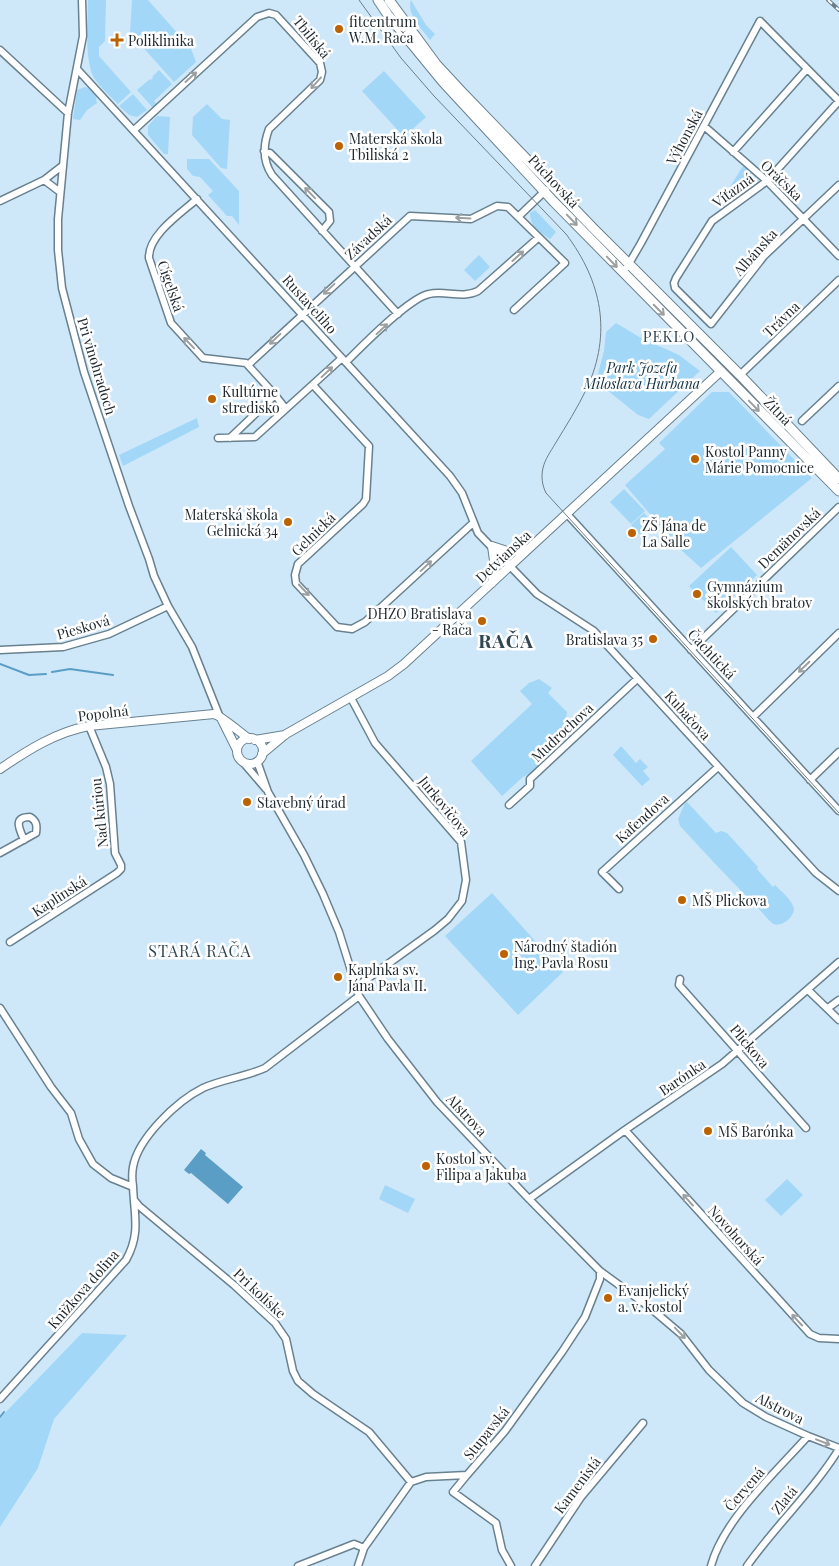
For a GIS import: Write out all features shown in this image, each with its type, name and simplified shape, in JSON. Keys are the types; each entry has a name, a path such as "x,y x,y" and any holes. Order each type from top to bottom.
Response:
{"main road":[{"name":"Púchovská","path":"378,0 443,82 533,178 542,194 554,202 720,372"},
{"name":"Púchovská","path":"390,0 436,64 557,191 740,375"},
{"path":"718,354 720,372 740,375"},
{"name":"Žitná","path":"720,372 839,491"},
{"name":"Žitná","path":"740,375 839,479"}],"street":[{"name":"Pri vinohradoch","path":"82,0 83,36 68,113 57,233 62,288 75,342 128,506 149,559 156,583 192,647 220,717 237,750"},
{"name":"Tbiliská","path":"134,130 257,17 272,14 279,18 320,62 322,74 319,81 269,129 265,139 264,151"},
{"name":"Výhonská","path":"625,275 628,263 644,238 760,21 807,69"},
{"path":"0,50 68,113"},
{"name":"Rustaveliho","path":"77,69 450,476 462,493 478,533 510,566"},
{"path":"734,152 807,69 839,101"},
{"name":"Víťazná","path":"694,307 675,288 674,283 712,221 767,181 839,101"},
{"name":"Oráčska","path":"704,126 767,181 839,256"},
{"path":"322,231 330,221 328,212 270,153 264,151 266,164 272,175 354,267 398,314"},
{"path":"0,201 44,180 62,166"},
{"path":"44,180 60,192"},
{"name":"Albánska","path":"694,307 711,324 764,256 839,185"},
{"path":"518,217 550,188 557,191"},
{"name":"Cígeľská","path":"197,199 160,232 151,245 148,257 172,325 203,358 240,361 248,365"},
{"name":"Závadská","path":"303,314 409,216 471,219 497,206 508,208 565,263 514,310"},
{"path":"218,438 255,438 286,409 415,299 429,293 466,294 478,291 538,238"},
{"name":"Trávna","path":"740,375 839,280"},
{"path":"286,409 248,365 303,314"},
{"name":"Detvianska","path":"262,754 286,734 351,698 404,664 720,372"},
{"name":"Gelnická","path":"313,386 369,446 366,499 363,504 298,564 295,573 296,582 336,626 342,629 352,629 365,622 473,523"},
{"path":"802,421 839,386"},
{"path":"230,438 274,395"},
{"name":"Demänovská","path":"691,650 839,507"},
{"name":"Čachtická","path":"566,514 839,811"},
{"path":"492,584 495,569 492,546 510,552 528,549"},
{"name":"Kubačova","path":"510,566 541,597 594,631 816,873 839,891"},
{"name":"Piesková","path":"0,650 63,647 110,634 168,606"},
{"path":"753,717 839,633"},
{"name":"Mudrochova","path":"509,806 530,786 530,779 637,679"},
{"name":"Jurkovičova","path":"351,698 375,743 461,842 466,880 462,901 448,919 356,987"},
{"name":"Popolná","path":"0,769 32,748 73,729 210,714 220,717"},
{"path":"220,717 252,739 262,746 262,754 257,762 249,764 238,757 237,750 242,742 252,739"},
{"name":"Nad kúriou","path":"90,726 106,767 110,784 115,853 121,869"},
{"name":"Detvianska","path":"252,739 286,734"},
{"path":"810,780 839,752"},
{"name":"Alstrova","path":"242,761 268,792"},
{"name":"Alstrova","path":"257,762 268,792 304,855 323,894 339,932 359,996 388,1040 437,1102 529,1200 600,1271 648,1306 681,1334 709,1370 743,1403 755,1411 839,1449"},
{"name":"Kafendova","path":"619,889 602,872 718,768"},
{"path":"0,854 24,840"},
{"name":"Kaplinská","path":"10,942 117,874 121,869"},
{"name":"Barónka","path":"529,1200 624,1130 722,1064 839,962"},
{"name":"Plickova","path":"680,979 679,985 806,1128"},
{"path":"808,990 839,1020"},
{"name":"Knižkova dolina","path":"0,1400 126,1260 136,1237 133,1167 146,1139 158,1124 185,1100 203,1088 265,1068 359,996"},
{"path":"828,1008 839,1000"},
{"path":"0,1008 71,1113 78,1139 93,1164 110,1178 133,1187"},
{"name":"Novohorská","path":"624,1130 810,1334 819,1338 839,1339"},
{"name":"Pri kolíske","path":"133,1198 139,1206 275,1323 286,1339 293,1371 298,1381 369,1432 411,1482"},
{"name":"Stupavská","path":"411,1482 426,1477 467,1475 505,1431 585,1317 600,1279 600,1271"},
{"name":"Kamenistá","path":"535,1566 581,1497 643,1423"},
{"name":"Červená","path":"711,1566 713,1557 728,1526 808,1436"},
{"name":"Zlatá","path":"747,1566 824,1472 839,1449"},
{"path":"467,1475 453,1492 496,1522 502,1550 511,1566"},
{"path":"358,1566 364,1548 411,1482"},
{"path":"298,1566 354,1544 364,1548"}],"green space":[{"path":"88,0 106,0 105,41 99,47 99,56 131,92 118,104 96,81 91,70 87,40"},
{"path":"132,0 148,0 180,36 176,41 136,39 130,33"},
{"path":"411,0 426,25 435,34 430,40 413,16 410,5"},
{"path":"141,43 190,46 196,62 174,82"},
{"path":"159,70 172,84 154,101 157,104 153,108 137,90 151,80"},
{"path":"384,71 426,117 404,137 362,91"},
{"path":"85,87 89,88 97,97 97,103 87,110 80,120 73,119 77,90"},
{"path":"133,94 147,110 137,117 129,115 119,106"},
{"path":"207,104 222,119 230,120 227,169 221,168 192,135 193,117"},
{"path":"157,116 170,117 168,154 164,154 148,135 148,126"},
{"path":"187,159 209,159 239,191 239,225 232,216 227,216 208,195 213,191 200,177 193,176 187,169"},
{"path":"743,166 758,180 720,208 718,206"},
{"path":"535,210 556,232 550,239 536,229 532,222 530,213"},
{"path":"479,255 490,267 475,281 464,270"},
{"name":"Park Jozefa Miloslava Hurbana","path":"616,323 646,341 679,355 700,371 649,419 638,415 596,381 604,351 606,332"},
{"path":"712,392 729,392 812,478 701,568 680,549 625,485 665,449 659,443"},
{"path":"197,418 199,427 123,466 119,455"},
{"path":"624,489 645,511 631,524 610,502"},
{"path":"644,513 654,524 641,536 631,525"},
{"path":"731,547 757,575 716,613 689,586"},
{"path":"539,679 552,688 548,693 567,712 564,736 536,762 539,766 523,777 502,796 471,761 532,704 520,691 529,683"},
{"path":"621,746 636,763 640,759 648,767 643,771 650,779 642,786 613,755"},
{"path":"687,802 716,833 721,831 727,833 758,867 757,869 773,887 775,885 786,896 794,909 792,916 786,922 778,925 772,923 680,826 678,819"},
{"name":"Národný štadión Ing. Pavla Rosu","path":"492,893 563,972 518,1015 445,936"},
{"path":"787,1179 803,1195 781,1216 765,1200"},
{"path":"385,1185 415,1199 408,1213 379,1199"},
{"path":"82,1333 127,1335 54,1419 38,1468 0,1527 0,1418"}],"shaded area":[{"path":"201,1149 206,1153 205,1155 243,1187 228,1204 191,1173 189,1174 184,1170"}],"waterway":[{"path":"0,664 29,675 46,674"},
{"path":"52,672 70,669 113,675"},
{"path":"0,1417 4,1412"}],"tram line":[{"path":"359,0 401,58 434,96 566,234 578,252 595,289 601,328 595,368 576,409 544,465 542,477 546,493 839,813"}],"railway":[{"path":"828,0 839,10"}],"place":[{"name":"fitcentrum W.M. Rača","path":"339,29"},
{"name":"Poliklinika","path":"117,40"},
{"name":"Materská škola Tbiliská 2","path":"339,146"},
{"name":"Kultúrne stredisko","path":"212,399"},
{"name":"Kostol Panny Márie Pomocnice","path":"695,459"},
{"name":"Materská škola Gelnická 34","path":"288,522"},
{"name":"ZŠ Jána de La Salle","path":"632,533"},
{"name":"Gymnázium školských bratov","path":"697,594"},
{"name":"DHZO Bratislava - Rača","path":"482,621"},
{"name":"Bratislava 35","path":"653,639"},
{"name":"Stavebný úrad","path":"247,802"},
{"name":"MŠ Plickova","path":"682,900"},
{"name":"Národný štadión Ing. Pavla Rosu","path":"504,954"},
{"name":"Kaplnka sv. Jána Pavla II.","path":"338,977"},
{"name":"MŠ Barónka","path":"708,1131"},
{"name":"Kostol sv. Filipa a Jakuba","path":"426,1166"},
{"name":"Evanjelický a. v. kostol","path":"608,1298"}],"district":[{"name":"PEKLO","path":"669,336"},
{"name":"RAČA","path":"506,640"},
{"name":"STARÁ RAČA","path":"200,950"}]}
